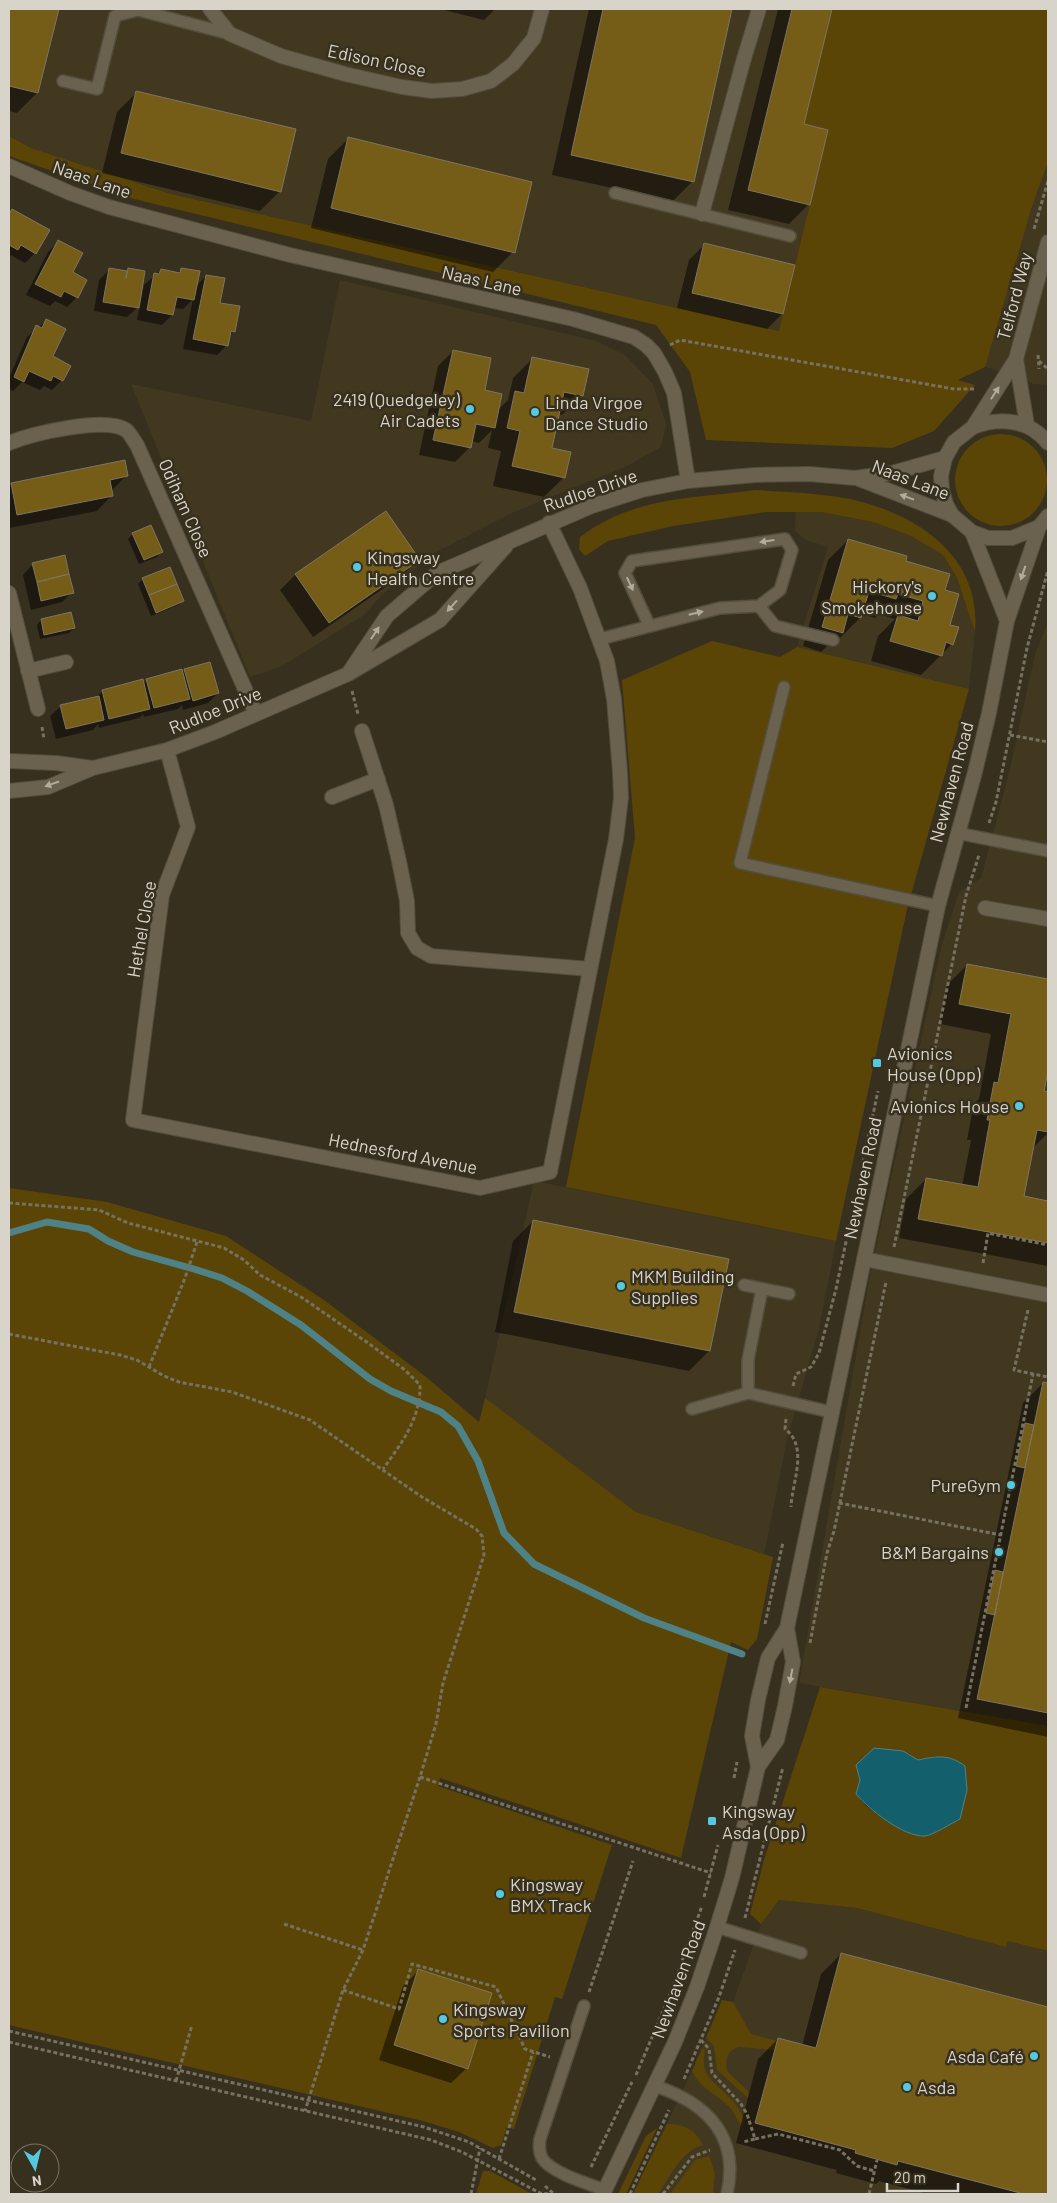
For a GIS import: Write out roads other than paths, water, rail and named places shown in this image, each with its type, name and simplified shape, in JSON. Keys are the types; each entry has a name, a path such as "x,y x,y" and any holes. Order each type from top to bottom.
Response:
{"street":[{"name":"Edison Close","path":"210,9 230,34 281,56 345,74 402,87 432,91 462,89 491,81 513,64 534,38 542,9"},
{"path":"702,214 759,9"},
{"name":"Naas Lane","path":"9,166 70,193 119,210 299,257 608,328 634,337 646,345 654,354 665,372 674,393 688,481 782,474 856,478 892,473 945,458"},
{"name":"Telford Way","path":"973,427 1016,359 1048,242"},
{"name":"Telford Way","path":"1016,359 1027,426"},
{"name":"Telford Way","path":"1048,441 1027,426 1014,421 988,421 973,427 954,442 945,458 941,476 942,490 952,515 972,532 988,538 1012,538 1039,527 1048,516"},
{"name":"Odiham Close","path":"9,443 59,429 112,425 126,430 137,445 256,714"},
{"name":"Naas Lane","path":"856,478 952,515"},
{"name":"Rudloe Drive","path":"348,674 387,616 436,573 508,544 549,523 592,506 642,490 688,481"},
{"name":"Hednesford Avenue","path":"133,1120 480,1188 550,1172 616,839 622,798 614,699 607,661 580,588 549,523"},
{"name":"Newhaven Road","path":"758,1767 752,1736 758,1700 768,1658 787,1628 938,906 975,772 1007,622 1039,527"},
{"path":"972,532 1007,622"},
{"name":"Rudloe Drive","path":"9,792 48,787 93,768 167,750 348,674 440,620 508,544"},
{"path":"9,593 38,709"},
{"path":"28,671 66,662"},
{"path":"362,731 378,778 400,869 407,901 408,933 417,948 431,956 590,969"},
{"name":"Hethel Close","path":"133,1120 162,895 188,827 167,750"},
{"name":"Rudloe Drive","path":"9,761 56,763 93,768"},
{"path":"332,797 378,778"},
{"path":"985,908 1048,919"},
{"path":"864,1259 1048,1295"},
{"name":"Newhaven Road","path":"604,2192 655,2086 698,1987 732,1878 758,1767 777,1740 794,1662 787,1628"}],"lane":[{"path":"63,82 97,89 115,16 138,10 230,34"},
{"path":"615,193 790,236"},
{"path":"600,639 720,608 759,606 780,590 792,550 785,539 632,561 625,573 649,625"},
{"path":"759,606 775,626 834,640"},
{"path":"784,687 740,863 938,906"},
{"path":"957,833 984,840 1048,851"},
{"path":"744,1285 789,1294"},
{"path":"748,1393 748,1360 762,1289"},
{"path":"692,1409 748,1393 832,1412"},
{"path":"717,1927 740,1936 801,1953"},
{"path":"584,2006 540,2139 539,2148 546,2163 604,2192"},
{"path":"655,2086 677,2093 708,2115 720,2129 727,2146 731,2164 727,2194"}],"water":[{"path":"874,1748 903,1751 918,1760 937,1757 954,1759 965,1766 967,1790 960,1819 928,1835 916,1835 897,1827 869,1807 856,1794 860,1780 856,1765"}],"waterway":[{"path":"9,1233 47,1222 89,1229 108,1241 133,1252 222,1278 247,1291 301,1325 370,1379 391,1391 441,1412 458,1426 478,1461 504,1533 534,1564 644,1618 742,1654"}],"place":[{"name":"2419 (Quedgeley) Air Cadets","path":"470,409"},
{"name":"Linda Virgoe Dance Studio","path":"535,412"},
{"name":"Kingsway Health Centre","path":"357,567"},
{"name":"Hickory's Smokehouse","path":"932,596"},
{"name":"Avionics House (Opp)","path":"877,1063"},
{"name":"Avionics House","path":"1019,1106"},
{"name":"MKM Building Supplies","path":"621,1286"},
{"name":"PureGym","path":"1011,1485"},
{"name":"B&M Bargains","path":"999,1552"},
{"name":"Kingsway Asda (Opp)","path":"712,1821"},
{"name":"Kingsway BMX Track","path":"500,1894"},
{"name":"Kingsway Sports Pavilion","path":"443,2019"},
{"name":"Asda Café","path":"1034,2056"},
{"name":"Asda","path":"907,2087"}]}
